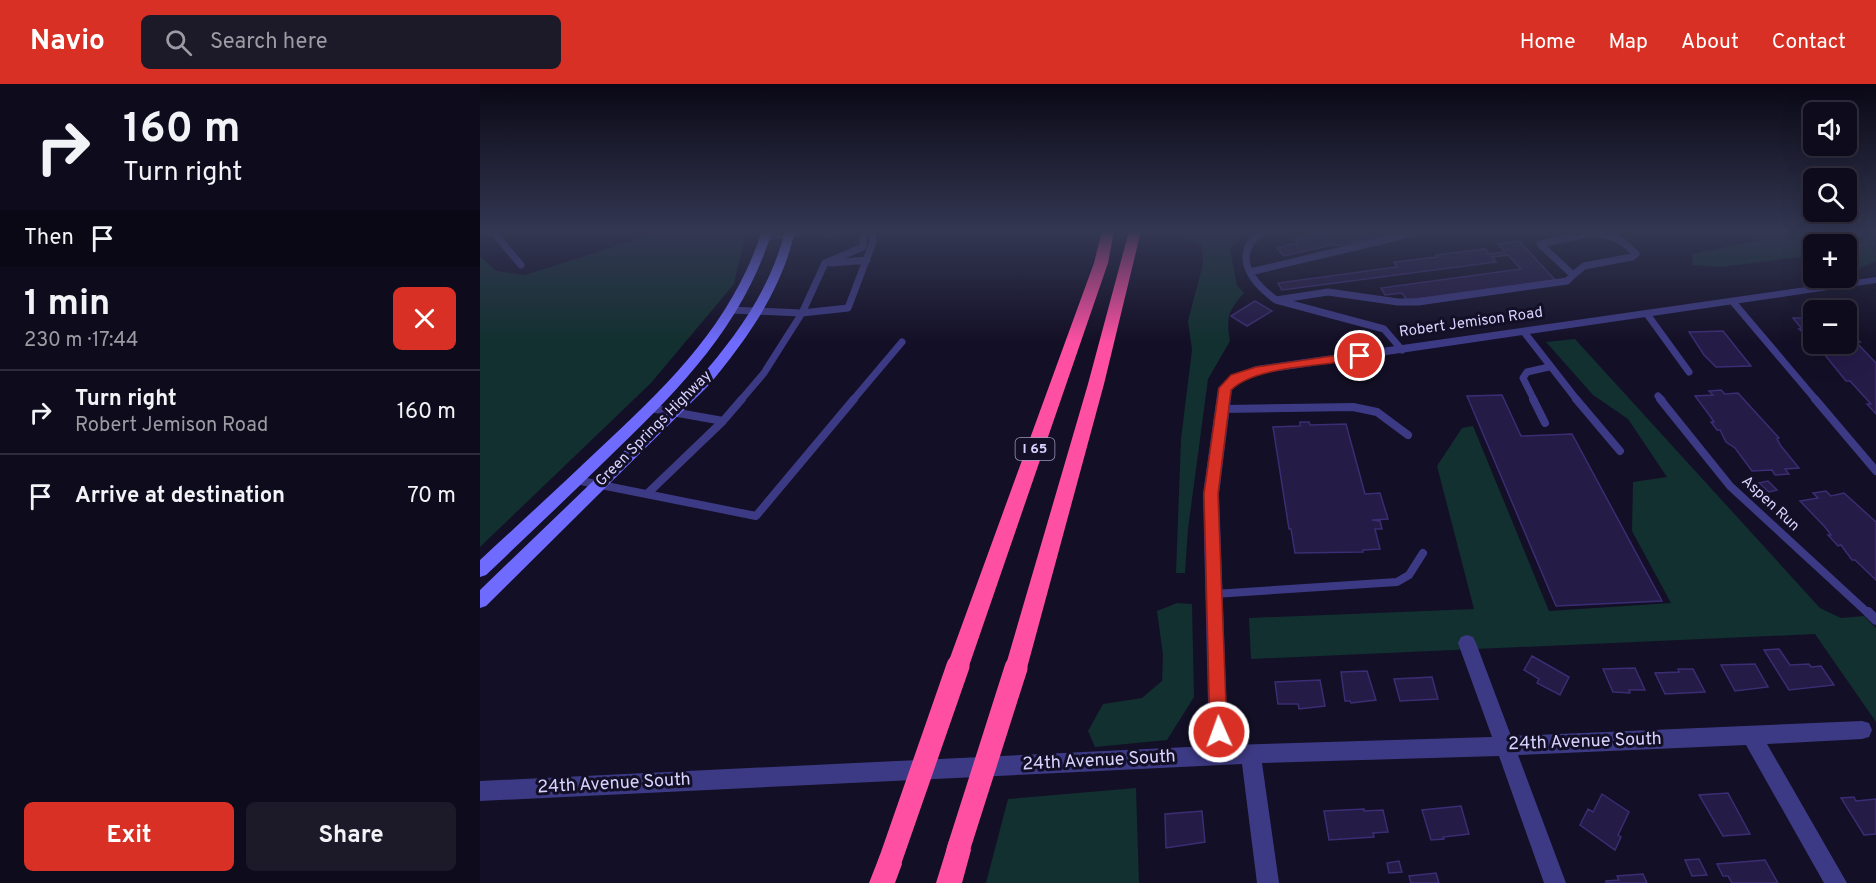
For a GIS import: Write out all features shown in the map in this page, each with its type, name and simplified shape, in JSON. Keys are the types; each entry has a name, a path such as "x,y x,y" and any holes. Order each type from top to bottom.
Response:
{"highway":[{"name":"I 65","path":"886,873 1099,268"},
{"name":"I 65","path":"949,883 1016,668 1096,384 1125,268"}],"main road":[{"name":"Green Springs Highway","path":"480,570 650,408 704,349 746,288 754,268"},
{"name":"Green Springs Highway","path":"480,601 704,383 759,311 778,268"}],"street":[{"name":"Robert Jemison Road","path":"1219,755 1211,494 1225,388 1236,378 1256,370 1876,280"},
{"path":"1467,643 1555,883"},
{"name":"24th Avenue South","path":"480,791 1219,755 1506,746 1862,730"},
{"path":"1751,735 1836,883"},
{"path":"1251,754 1268,883"}],"lane":[{"path":"648,493 723,421 764,373 802,313 823,268"},
{"path":"731,310 802,313 848,308 864,268"},
{"path":"1249,268 1255,282 1276,300 1384,329 1402,350"},
{"path":"1250,272 1266,268"},
{"path":"1566,268 1574,276"},
{"path":"1276,300 1328,292 1408,303 1567,281 1579,268"},
{"path":"1733,302 1876,471"},
{"path":"1647,314 1689,372"},
{"path":"1524,332 1549,367 1620,451"},
{"path":"576,480 756,516 902,342"},
{"path":"1545,423 1523,378 1527,372 1549,367"},
{"name":"Aspen Run","path":"1658,396 1730,486 1876,620"},
{"path":"1223,409 1353,407 1377,412 1408,435"},
{"path":"650,408 723,421"},
{"path":"1214,594 1397,582 1409,575 1423,553"}],"green space":[{"path":"480,268 493,268 496,271 525,275 546,268 738,268 734,284 651,383 480,547"},
{"path":"1202,268 1234,268 1237,285 1244,293 1234,305 1228,320 1230,341 1208,379 1188,529 1185,573 1176,573 1181,439 1192,350 1188,321"},
{"path":"1575,339 1820,608 1841,618 1864,616 1876,628 1876,722 1815,634 1251,659 1249,618 1474,609 1437,466 1462,428 1473,426 1549,611 1671,603 1632,531 1633,482 1667,477 1628,419 1593,395 1546,342"},
{"path":"1177,603 1192,604 1194,697 1167,740 1095,747 1088,731 1103,704 1142,698 1162,681 1163,655 1157,611"},
{"path":"1136,788 1139,883 986,883 1008,799"}],"building":[{"path":"1387,268 1448,268 1282,290 1278,283"},
{"path":"1544,268 1555,280 1407,300 1402,293 1385,295 1381,288 1521,269"},
{"path":"1255,301 1272,311 1247,326 1231,316"},
{"path":"1793,318 1803,318 1803,333 1799,329 1802,329"},
{"path":"1723,331 1751,366 1716,367 1704,355 1689,332"},
{"path":"1857,343 1876,363 1876,414 1867,404 1871,404 1850,381 1846,381 1824,354 1857,354"},
{"path":"1721,390 1725,394 1738,393 1779,438 1777,439 1781,446 1799,468 1785,469 1789,474 1775,475 1772,470 1752,471 1735,448 1726,442 1695,396 1713,395 1709,391"},
{"path":"1502,395 1521,436 1572,434 1662,601 1556,606 1467,396"},
{"path":"1300,422 1309,422 1310,425 1346,424 1365,494 1380,493 1388,519 1372,520 1380,521 1382,529 1375,529 1380,549 1363,550 1363,552 1295,553 1273,427 1300,426"},
{"path":"1768,481 1777,490 1769,492 1759,483"},
{"path":"1826,491 1831,496 1844,493 1876,522 1876,580 1855,560 1852,560 1841,545 1838,546 1828,535 1831,535 1825,527 1800,501 1818,498 1813,493"},
{"path":"1779,649 1790,665 1821,666 1834,685 1789,690 1764,650"},
{"path":"1532,656 1569,677 1560,695 1537,683 1539,679 1524,670"},
{"path":"1755,664 1768,687 1735,691 1721,665"},
{"path":"1635,668 1645,690 1629,690 1630,693 1613,692 1603,669"},
{"path":"1678,669 1693,669 1705,692 1665,694 1655,673 1679,672"},
{"path":"1367,671 1376,700 1351,703 1345,701 1341,672"},
{"path":"1432,677 1438,699 1400,701 1394,679"},
{"path":"1320,680 1325,706 1299,709 1298,704 1278,704 1275,682"},
{"path":"1728,793 1750,834 1723,836 1699,795"},
{"path":"1602,794 1629,812 1618,835 1621,837 1615,850 1580,825 1588,809 1593,812"},
{"path":"1854,797 1856,801 1876,799 1876,834 1864,835 1841,798"},
{"path":"1461,806 1469,834 1431,840 1422,810"},
{"path":"1364,809 1364,811 1383,810 1388,832 1373,833 1374,837 1329,840 1324,811"},
{"path":"1202,811 1205,842 1166,848 1165,814"},
{"path":"1699,859 1707,875 1692,876 1685,860"},
{"path":"1765,860 1778,883 1732,883 1728,876 1723,876 1717,864"},
{"path":"1399,861 1402,872 1389,873 1387,863"},
{"path":"1436,873 1439,883 1411,883 1409,876"},
{"path":"1643,874 1647,883 1606,883 1606,881 1619,880 1617,876"}],"route":[{"path":"1219,732 1211,494 1225,388 1236,378 1256,370 1360,356"}]}
